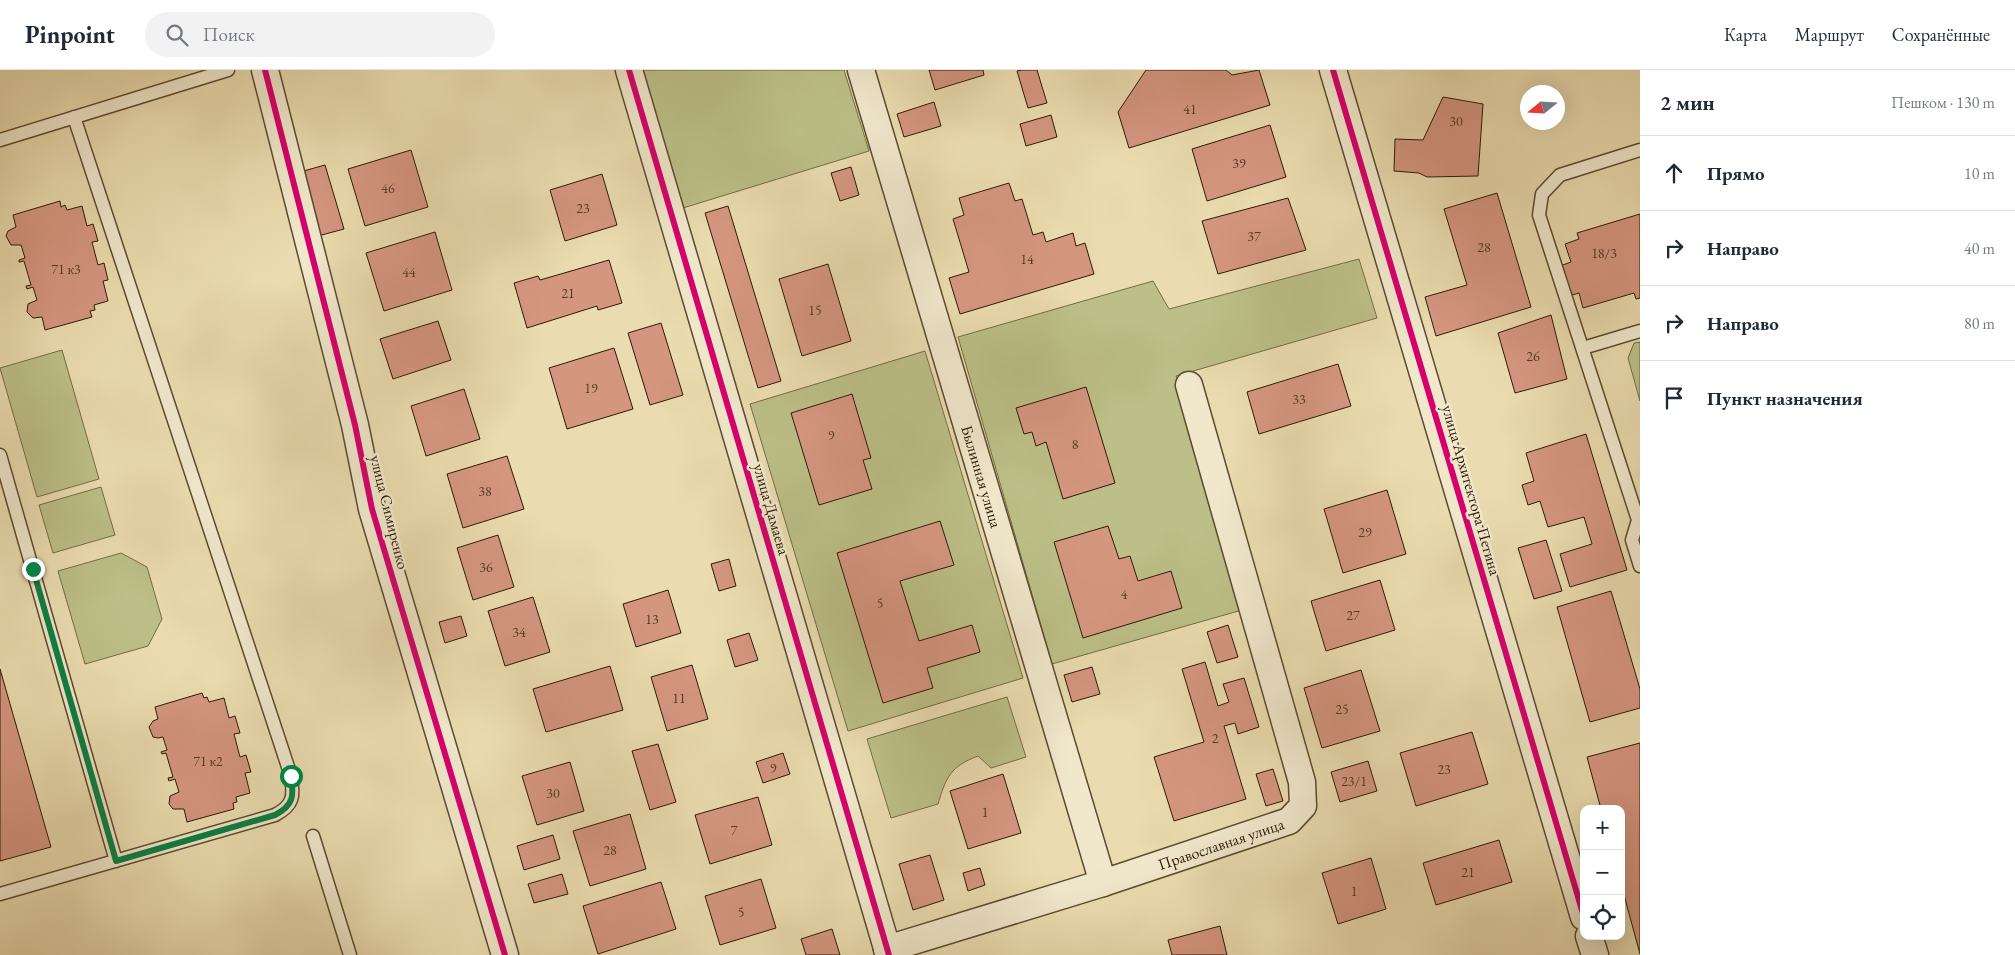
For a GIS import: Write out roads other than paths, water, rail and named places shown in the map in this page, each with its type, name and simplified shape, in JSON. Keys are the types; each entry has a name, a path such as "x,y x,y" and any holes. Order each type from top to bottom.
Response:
{"street":[{"name":"улица Симиренко","path":"266,70 355,424 372,508 505,955"},
{"name":"улица Дамаева","path":"628,70 888,952"},
{"name":"Былинная улица","path":"861,70 1103,883"},
{"name":"улица Архитектора Петина","path":"1333,70 1580,904"},
{"name":"Православная улица","path":"888,952 1289,821 1303,806 1302,782 1189,385"},
{"path":"1591,940 1595,955"}],"lane":[{"path":"0,140 228,70"},
{"path":"0,894 275,815 286,808 294,793 291,776 74,117"},
{"path":"1640,150 1560,175 1542,194 1540,215 1639,520 1632,540 1640,566"},
{"path":"1583,348 1640,331"},
{"path":"0,455 116,861"},
{"path":"313,836 350,955"}]}
